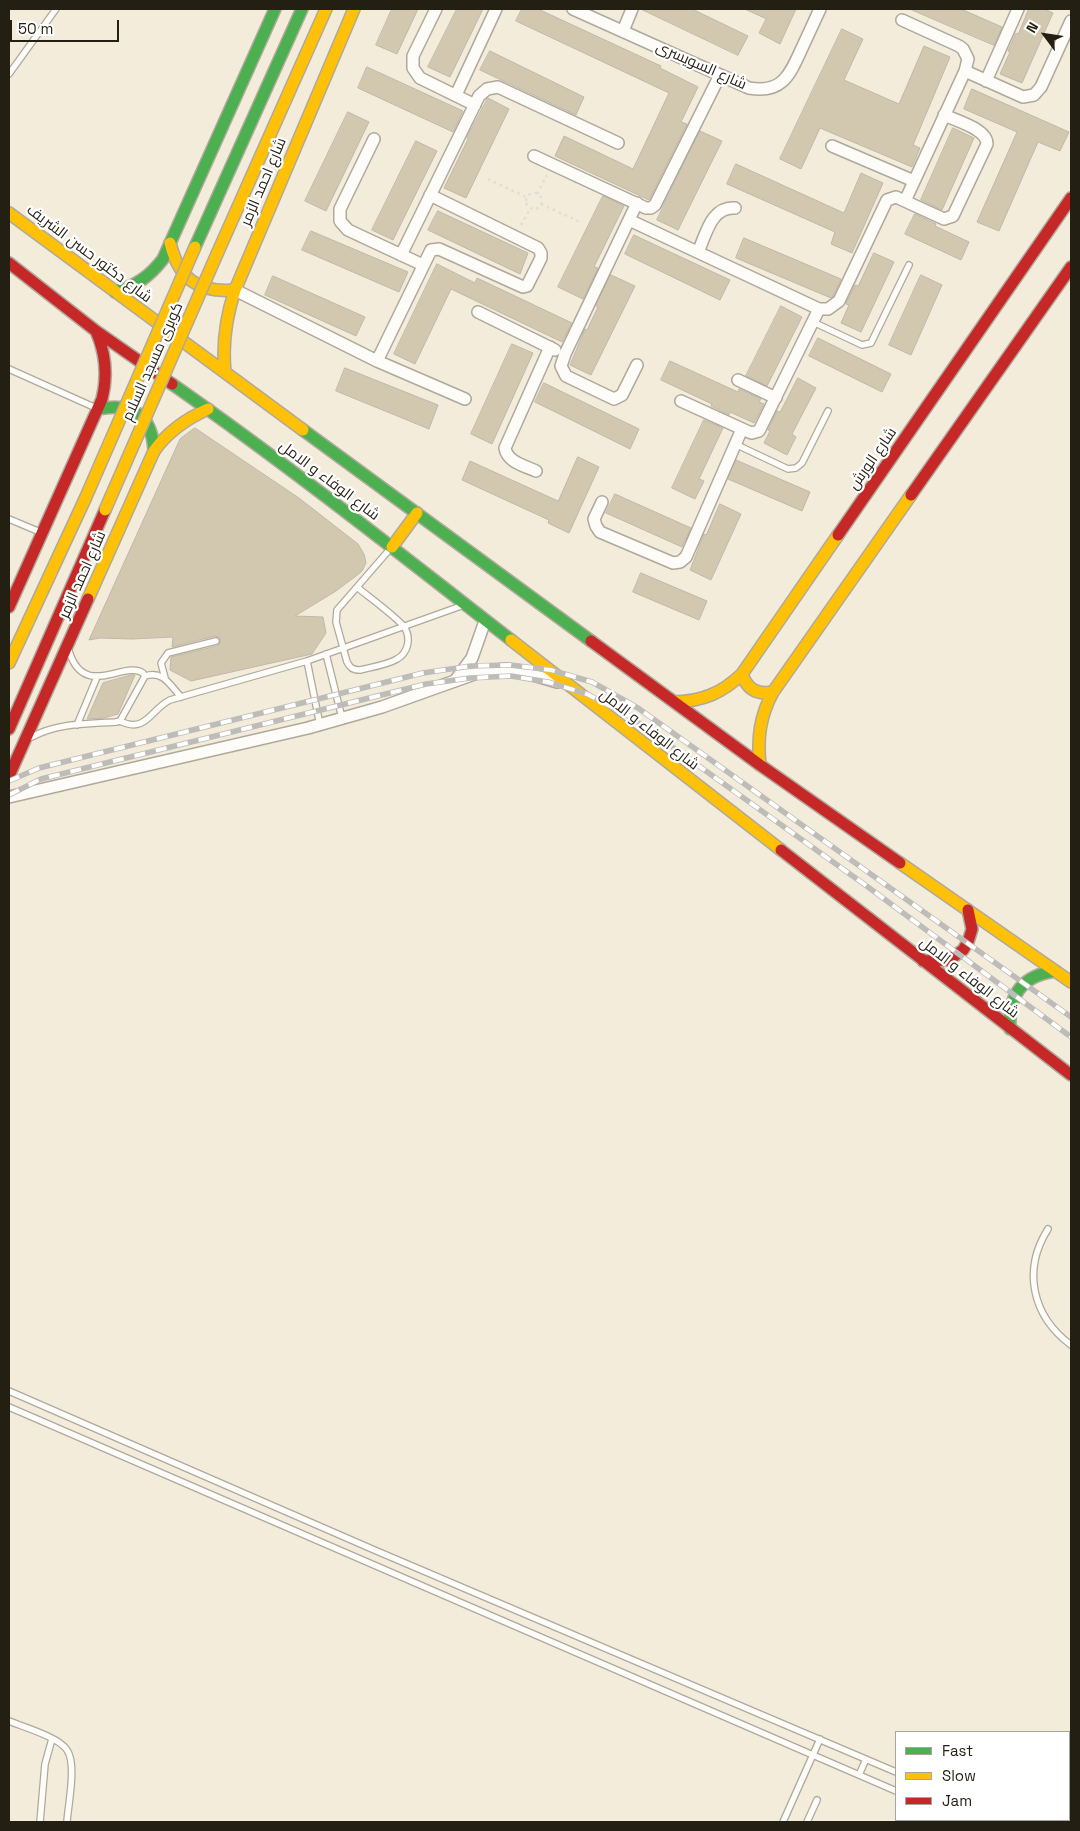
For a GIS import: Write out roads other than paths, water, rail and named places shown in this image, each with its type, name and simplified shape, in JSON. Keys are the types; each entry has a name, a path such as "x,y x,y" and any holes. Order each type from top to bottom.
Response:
{"main road":[{"path":"115,292 134,286 151,275 163,259 275,9"},
{"name":"كوبرى مسجد السلام","path":"9,663 85,498 302,9"},
{"name":"كوبرى مسجد السلام","path":"9,729 326,9"},
{"name":"شارع احمد الزمر","path":"225,372 223,341 225,325 235,290 354,9"},
{"name":"شارع الورش","path":"675,702 694,702 712,697 728,688 742,674 1071,198"},
{"name":"شارع دكتور حسن الشريف","path":"9,212 225,372"},
{"path":"170,244 175,262 187,278 205,288 225,291 235,290"},
{"path":"9,264 96,331 208,409"},
{"path":"760,765 757,746 758,727 764,708 773,692 1071,267"},
{"path":"9,607 98,409 106,387 107,376 104,352 96,331"},
{"name":"شارع الوفاء و الامل","path":"225,372 760,765 1071,982"},
{"path":"98,409 115,406 131,409 138,414 150,426 154,451"},
{"name":"شارع احمد الزمر","path":"9,776 154,451 174,427 208,409"},
{"name":"شارع الوفاء و الامل","path":"208,409 392,547 1071,1075"},
{"path":"392,547 417,512"},
{"path":"742,674 743,680 750,689 761,693 773,692"},
{"path":"922,961 949,960 963,950 972,930 968,910"},
{"path":"1010,1029 1009,1010 1016,992 1030,978 1038,974 1055,971"}],"street":[{"path":"436,9 414,56 413,68 420,78 475,105"},
{"path":"456,96 496,9"},
{"name":"شارع السويسرى","path":"572,9 749,88 758,89 767,89 783,81 789,75 820,9"},
{"path":"623,31 632,9"},
{"path":"986,81 1018,9"},
{"path":"902,20 963,49 968,59 965,71 905,201"},
{"path":"965,71 1023,97 1034,95 1042,87 1071,21"},
{"path":"534,156 636,204 648,208 655,205 720,75"},
{"path":"402,255 475,105 483,92 492,87 498,87 618,143"},
{"path":"629,220 819,309 828,309 839,301 886,200 896,197 941,218 953,216 987,144 986,137 981,132 944,115"},
{"path":"374,139 340,209 340,221 348,230 423,265"},
{"path":"832,146 914,181"},
{"path":"377,361 431,250 440,249 520,287 525,287 541,258 538,248 430,196"},
{"path":"636,204 561,366 566,376 614,399 622,395 637,365"},
{"path":"698,252 714,216 718,212 735,208"},
{"path":"235,290 377,361 465,399"},
{"path":"681,401 752,433 759,430 819,309"},
{"path":"478,312 565,354"},
{"path":"536,471 510,459 505,453 505,448 550,347"},
{"path":"738,380 776,398"},
{"path":"602,502 594,519 600,532 673,563 680,562 686,557 742,429"},
{"path":"454,682 472,658 485,620"},
{"path":"9,797 320,725 382,707 480,672 506,669 519,670 566,684"}],"lane":[{"path":"9,74 56,9"},
{"path":"813,322 862,345 871,343 909,265"},
{"path":"9,369 98,409"},
{"path":"735,444 788,469 796,468 802,463 828,411"},
{"path":"9,519 42,533"},
{"path":"358,588 404,626 408,641 402,655 396,660 355,670 350,667 343,648 336,622 337,610 392,547"},
{"path":"22,744 46,730 120,721 132,725 144,722 163,704 181,697 307,661 465,605"},
{"path":"181,697 165,678 161,663 168,653 216,641"},
{"path":"68,644 72,660 88,675 97,677 136,670 145,676"},
{"path":"326,654 342,718"},
{"path":"307,661 320,725"},
{"path":"120,721 145,676 155,674 165,678"},
{"path":"76,725 97,677"},
{"path":"1048,1229 1039,1245 1034,1264 1034,1290 1038,1303 1050,1325 1071,1346"},
{"path":"9,1391 372,1549 895,1772"},
{"path":"9,1407 895,1791"},
{"path":"9,1721 61,1743 67,1750 71,1759 67,1822"},
{"path":"40,1822 45,1764 52,1739"},
{"path":"783,1822 820,1739"},
{"path":"858,1775 866,1759"},
{"path":"807,1822 817,1800"}],"railway":[{"path":"9,781 39,768 423,673 471,666 510,665 551,670 592,682 638,708 1071,1017"},
{"path":"9,795 41,779 426,684 470,678 511,676 548,682 587,694 629,716 868,887 1071,1037"}]}
